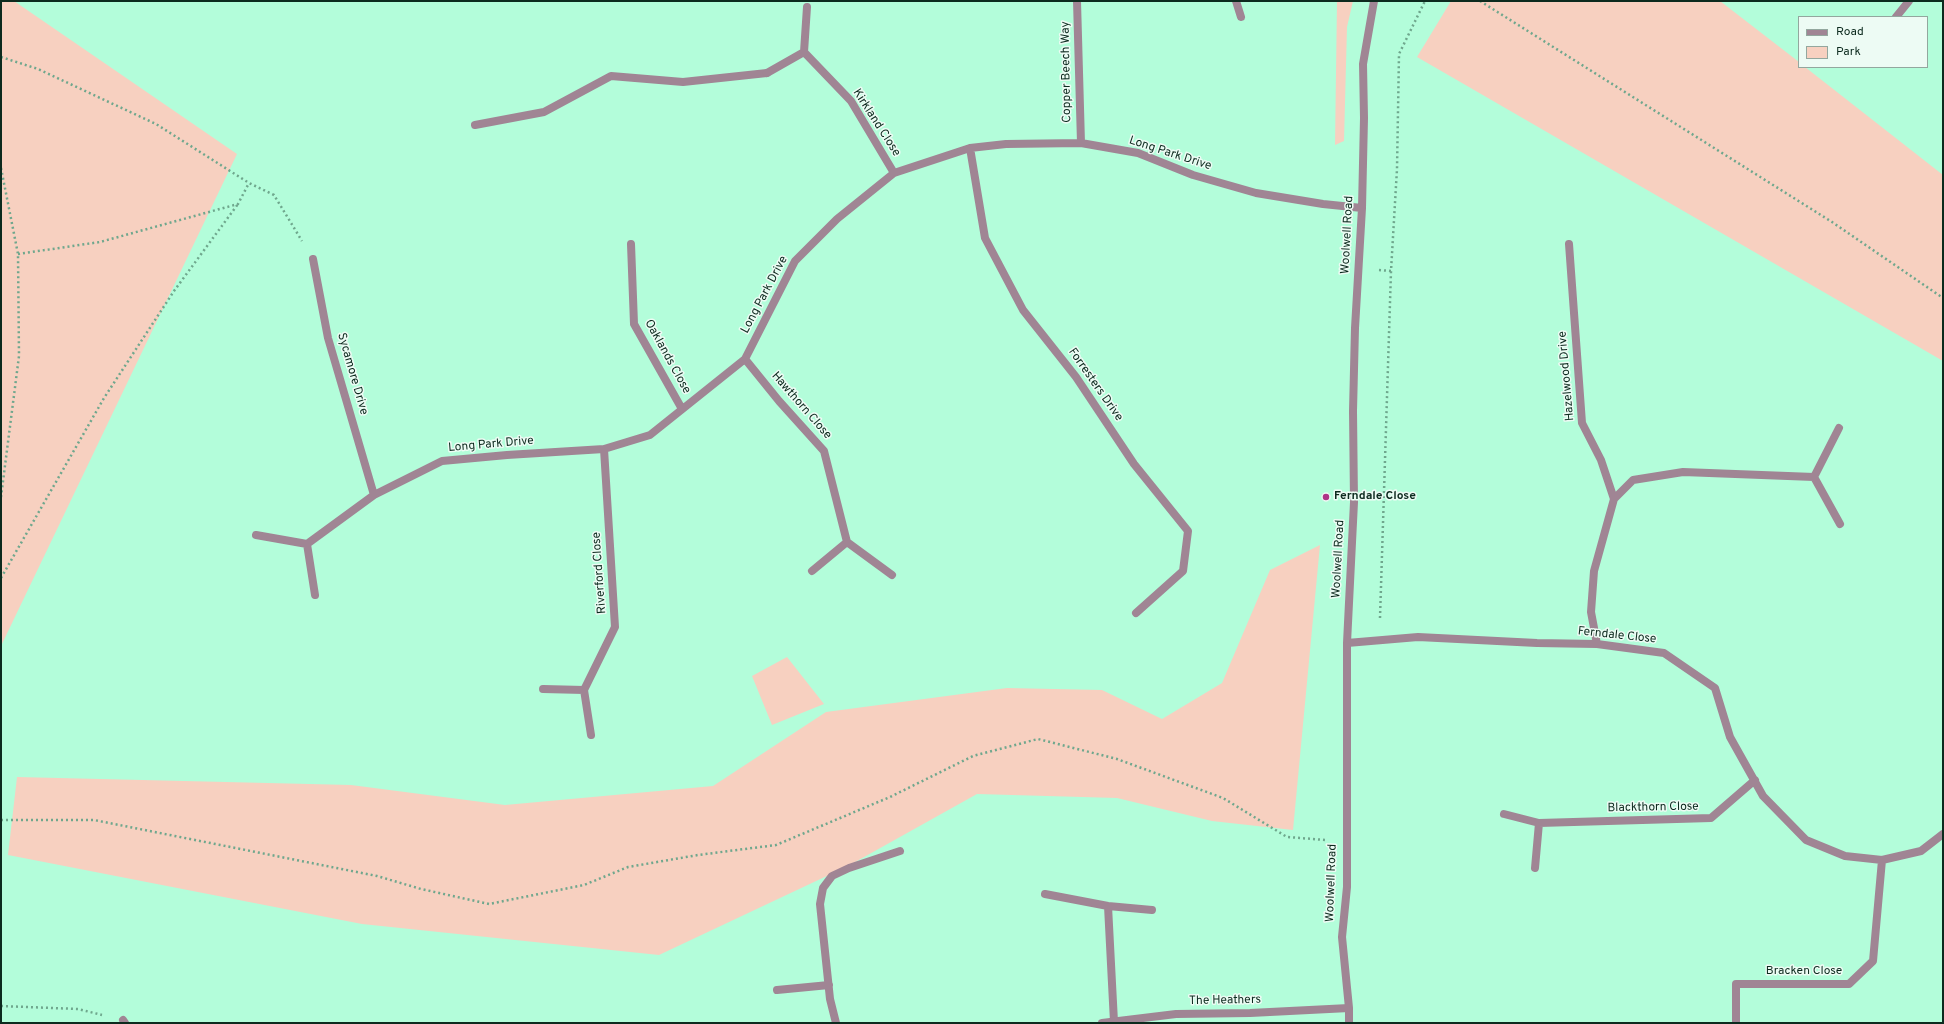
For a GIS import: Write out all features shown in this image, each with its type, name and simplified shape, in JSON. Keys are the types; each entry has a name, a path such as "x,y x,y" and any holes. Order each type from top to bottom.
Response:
{"street":[{"name":"Copper Beech Way","path":"1077,1 1081,143"},
{"path":"1236,1 1241,17"},
{"name":"Woolwell Road","path":"1349,1023 1349,1008 1342,937 1347,887 1347,643 1354,502 1353,411 1362,208 1364,118 1362,64 1374,1"},
{"path":"1897,16 1909,1"},
{"path":"475,125 544,112 611,76 683,82 767,73 804,52 807,7"},
{"name":"Kirkland Close","path":"804,52 851,102 894,173"},
{"name":"Long Park Drive","path":"307,544 374,495 442,461 604,449 650,435 745,359 795,261 836,219 894,173 970,148 1006,144 1081,143 1138,153 1193,175 1256,193 1323,204 1362,208"},
{"name":"Forresters Drive","path":"970,148 985,238 1023,310 1076,376 1134,464 1188,531 1183,571 1136,613"},
{"name":"Oaklands Close","path":"631,244 634,324 682,409"},
{"name":"Hazelwood Drive","path":"1569,244 1582,423 1601,460 1614,499"},
{"name":"Sycamore Drive","path":"313,259 328,338 374,495"},
{"name":"Hawthorn Close","path":"745,359 779,401 824,451 847,542"},
{"path":"1814,477 1838,428"},
{"name":"Riverford Close","path":"584,690 615,627 604,449"},
{"path":"1597,644 1591,612 1594,571 1614,499 1633,480 1683,472 1814,477"},
{"path":"1814,477 1840,524"},
{"path":"256,535 307,544 315,595"},
{"path":"812,571 847,542 892,575"},
{"name":"Ferndale Close","path":"1347,643 1418,637 1537,643 1597,644 1664,653 1715,688 1730,738 1763,796 1806,840 1845,856 1882,860 1922,851 1943,834"},
{"path":"543,689 584,690 591,735"},
{"name":"Blackthorn Close","path":"1504,814 1539,823 1711,818 1755,780"},
{"path":"1536,868 1539,823"},
{"path":"836,1023 829,985 820,904 823,888 832,876 849,868 900,852"},
{"name":"Bracken Close","path":"1736,1023 1736,984 1849,984 1873,960 1882,860"},
{"path":"1045,894 1108,906 1152,910"},
{"path":"1108,906 1114,1022"},
{"path":"777,990 829,985"},
{"name":"The Heathers","path":"1102,1023 1176,1014 1250,1013 1349,1008"}],"path":[{"path":"1379,640 1391,271 1397,169 1399,54 1425,1"},
{"path":"1480,1 1832,222 1943,298"},
{"path":"1,57 38,69 156,124 249,183 274,195 313,259"},
{"path":"1,168 18,254 19,356 1,497"},
{"path":"1,578 104,398 174,291 238,204 249,183"},
{"path":"18,254 100,242 238,204"},
{"path":"1359,268 1391,271"},
{"path":"1,820 94,820 377,876 421,889 489,904 584,885 628,867 698,855 776,845 890,797 973,756 1038,739 1117,759 1224,798 1287,838 1346,842"},
{"path":"1,1006 78,1009 124,1021"}],"green space":[{"path":"1,1 14,1 237,154 1,646"},
{"path":"1337,1 1353,1 1347,27 1344,141 1335,145"},
{"path":"1451,1 1720,1 1798,61 1798,68 1806,68 1943,175 1943,361 1417,57"},
{"path":"1320,545 1293,830 1212,821 1117,798 977,794 848,866 659,955 362,924 8,855 17,777 351,785 505,805 713,786 826,712 1007,688 1102,690 1162,719 1222,683 1270,570"},
{"path":"787,657 824,704 772,725 752,676"}],"place":[{"name":"Ferndale Close","path":"1326,497"}]}
